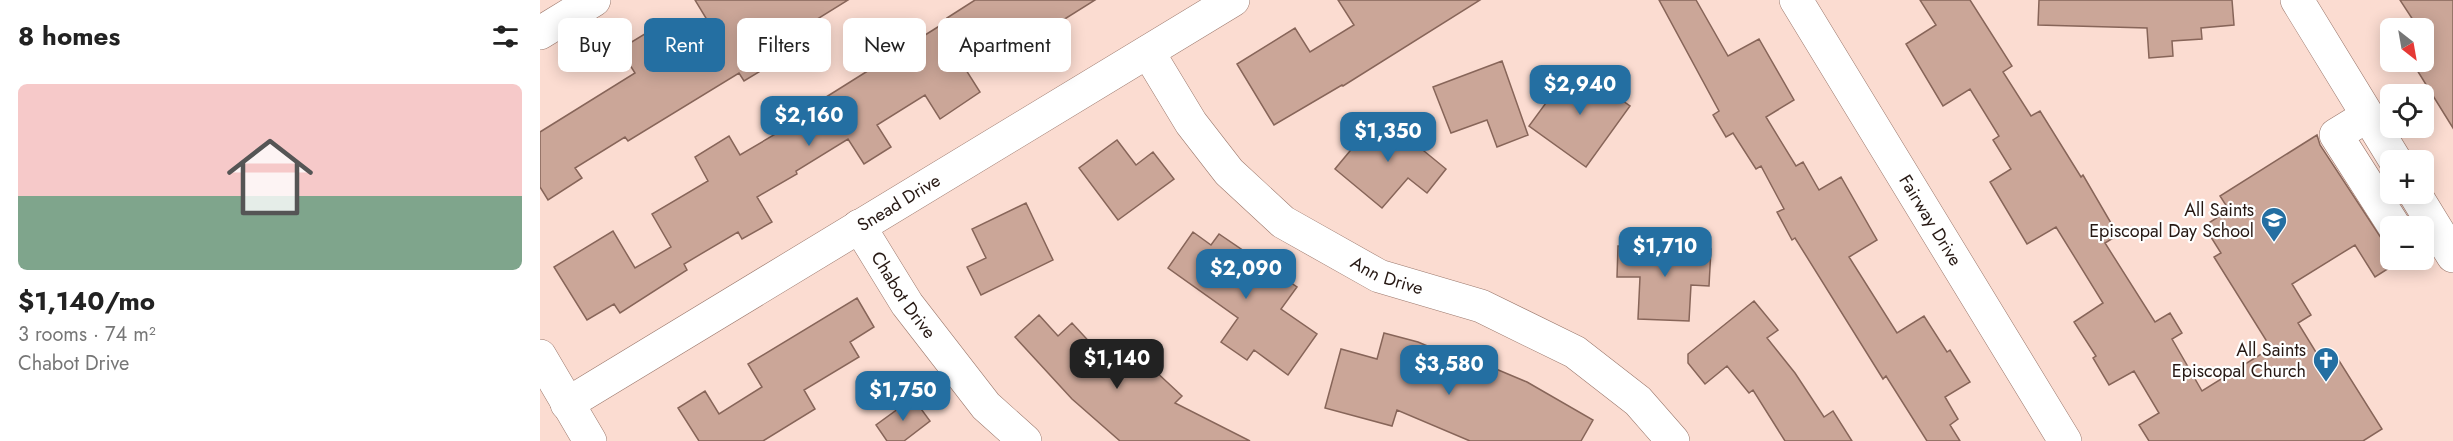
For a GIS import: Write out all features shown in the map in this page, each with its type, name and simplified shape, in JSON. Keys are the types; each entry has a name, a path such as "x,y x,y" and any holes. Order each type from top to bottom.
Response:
{"street":[{"path":"540,33 594,0"},
{"name":"Snead Drive","path":"567,404 1233,0"},
{"name":"Fairway Drive","path":"1796,0 2065,441"},
{"path":"2297,0 2389,150"},
{"name":"Ann Drive","path":"1148,52 1191,123 1229,172 1283,222 1379,276 1481,306 1575,352 1638,401 1673,441"},
{"path":"2367,116 2336,135 2388,216"},
{"path":"2414,211 2453,256"},
{"name":"Chabot Drive","path":"859,226 907,304 987,406 1025,441"},
{"path":"540,356 590,441"}],"building":[{"path":"695,0 848,0 819,18 737,18 737,72 759,72 744,81 739,73 628,141 625,137 575,168 582,178 548,200 540,187 540,132 635,73 632,68 632,42 644,34 644,72 725,72 725,18 706,18"},
{"path":"975,0 1095,0 1066,18 947,18"},
{"path":"1338,0 1480,0 1343,86 1274,125 1237,64 1295,28 1310,52 1354,25"},
{"path":"1659,0 1696,0 1728,56 1759,39 1794,100 1766,117 1796,166 1803,162 1819,190 1841,177 1877,240 1849,257 1897,333 1924,316 1947,352 1950,350 1970,382 1945,397 1958,419 1950,425 1960,441 1927,441 1886,376 1883,379 1795,238 1792,240 1777,212 1784,209 1761,166 1756,169 1733,133 1726,137 1713,115 1719,111"},
{"path":"1920,0 1970,0 2012,66 2003,72 2031,116 2040,111 2081,177 2083,175 2118,235 2105,243 2155,322 2170,313 2182,333 2172,339 2202,391 2271,348 2214,257 2221,253 2204,226 2229,210 2220,196 2317,135 2320,145 2380,236 2380,270 2386,270 2375,277 2355,245 2292,284 2311,315 2298,323 2325,367 2338,359 2382,429 2363,441 2149,441 2139,425 2159,413 2134,371 2109,385 2093,358 2096,356 2074,322 2103,303 2056,227 2027,244 1990,182 2011,169 1993,140 1999,136 1970,89 1943,106 1906,44 1936,25"},
{"path":"2039,0 2232,0 2234,25 2201,28 2202,39 2172,41 2173,56 2149,58 2147,28 2038,25"},
{"path":"2400,0 2453,0 2453,128 2434,97 2434,84 2426,84 2418,72 2434,72 2434,18 2412,18"},
{"path":"938,27 938,72 967,72 980,92 940,119 925,95 877,125 891,147 864,164 848,139 796,171 797,174 757,197 772,222 742,239 738,232 684,264 687,270 620,313 614,304 587,320 554,267 613,231 635,268 671,247 652,214 708,181 695,157 729,136 740,155 794,123 791,119 866,72 926,72 926,34"},
{"path":"1502,61 1528,135 1497,147 1487,120 1451,133 1433,87"},
{"path":"1573,66 1630,106 1586,167 1529,126"},
{"path":"1380,115 1446,169 1427,193 1408,178 1382,208 1335,169"},
{"path":"1117,140 1136,165 1153,152 1174,179 1118,220 1079,168"},
{"path":"1026,203 1053,260 981,295 967,267 986,258 972,229"},
{"path":"1193,232 1211,245 1219,234 1297,287 1281,309 1317,334 1288,375 1254,350 1247,360 1221,342 1238,318 1168,268"},
{"path":"1618,246 1711,249 1709,286 1691,285 1689,321 1638,319 1640,277 1617,277"},
{"path":"857,298 874,327 850,342 859,357 804,390 815,409 763,441 699,441 678,408 705,391 719,414 762,387 748,364"},
{"path":"1754,301 1778,330 1767,338 1795,373 1824,417 1833,411 1852,441 1785,441 1753,390 1749,393 1727,366 1705,384 1688,363 1688,354"},
{"path":"1039,315 1058,336 1072,323 1120,375 1138,355 1182,396 1175,403 1250,441 1120,441 1072,399 1015,337"},
{"path":"1384,333 1418,342 1475,366 1477,361 1527,382 1593,420 1581,441 1470,441 1397,410 1392,426 1325,408 1341,349 1377,359"},
{"path":"913,398 930,421 904,441 887,441 876,425"}],"place":[{"name":"All Saints Episcopal Day School","path":"2274,243"},
{"name":"All Saints Episcopal Church","path":"2326,383"}]}
